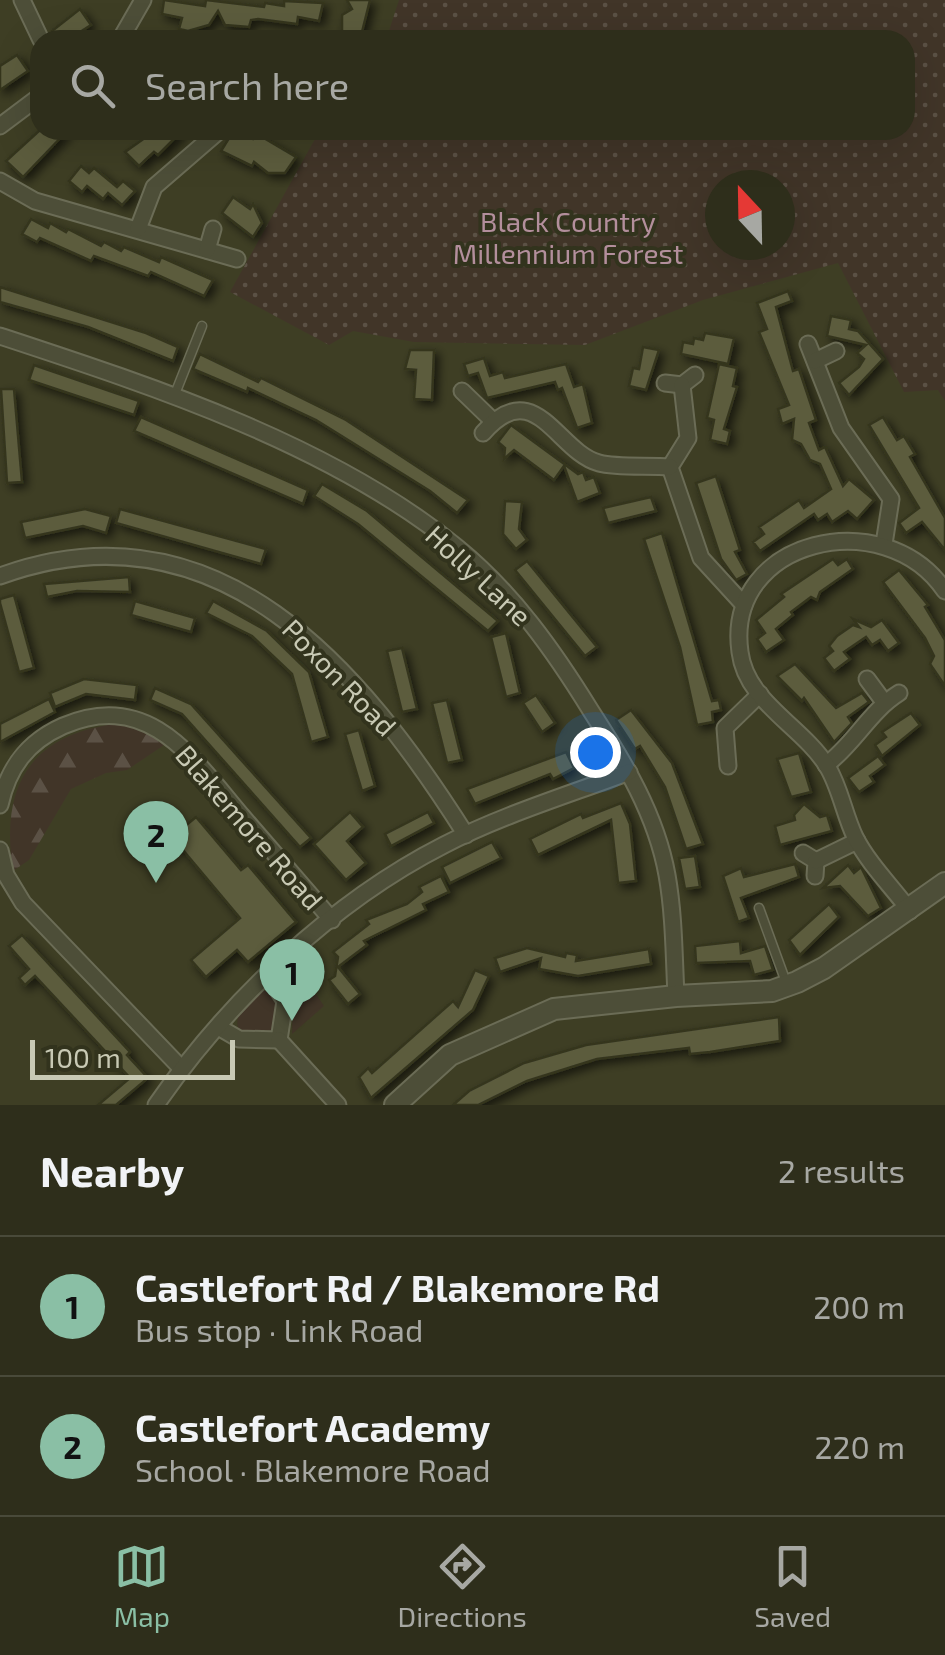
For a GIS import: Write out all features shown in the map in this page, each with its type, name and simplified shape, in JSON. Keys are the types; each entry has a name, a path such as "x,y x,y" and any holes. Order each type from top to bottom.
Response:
{"street":[{"path":"22,0 36,30"},
{"path":"126,30 143,0"},
{"path":"0,126 30,104"},
{"path":"138,229 154,187 208,140"},
{"path":"0,181 35,201 237,259"},
{"path":"207,250 213,229"},
{"name":"Holly Lane","path":"0,336 175,394 373,491 460,550 524,614 554,652 630,772 650,816 666,874 676,996"},
{"path":"808,344 841,428 891,499 884,544"},
{"path":"814,361 836,350"},
{"path":"665,383 688,380 688,438 670,467"},
{"path":"462,391 488,427 515,413 539,415 597,463 670,467"},
{"path":"670,467 701,558 744,605"},
{"path":"910,911 857,841 826,765 760,694 746,672 739,650 744,605 766,576 798,552 833,540 884,544 915,560 945,591"},
{"name":"Poxon Road","path":"1,572 47,561 111,555 174,562 222,578 276,611 326,657 418,758 466,835"},
{"path":"867,679 884,702"},
{"path":"826,765 847,749 884,702 900,693"},
{"path":"745,748 728,761 724,728 760,694"},
{"name":"Blakemore Road","path":"0,805 5,770 50,732 85,717 117,714 148,724 189,753 332,920"},
{"path":"156,1105 181,1068 268,975 332,920 409,865 466,835 630,772"},
{"path":"811,864 857,841"},
{"path":"0,850 6,874 23,903 181,1068"},
{"path":"396,1105 450,1055 509,1026 554,1010 676,996 756,993 787,985 824,968 910,911 945,882"},
{"path":"268,975 284,1001 279,1040"},
{"path":"220,1028 239,1039 279,1040 338,1105"}],"lane":[{"path":"175,394 202,326"},
{"path":"760,908 787,985"}],"green space":[{"name":"Black Country Millennium Forest","path":"399,0 945,0 945,401 938,390 904,392 838,263 703,300 585,345 414,342 353,331 329,345 230,292 314,140 915,140 915,30 389,30"},
{"path":"114,724 145,729 167,743 127,770 106,773 71,789 29,860 13,871 11,814 27,770 61,740"},
{"path":"293,960 324,1006 292,1034 293,997 284,970"},
{"path":"258,991 268,991 278,1003 274,1031 269,1036 241,1034 238,1028 241,1011"}],"building":[{"path":"164,0 205,6 206,0 264,7 265,3 284,6 284,1 323,3 319,21 298,17 297,24 258,19 251,20 249,27 225,25 218,11 209,25 184,30 179,29 182,18 162,14"},
{"path":"347,0 370,0 362,30 342,30 342,15 352,9"},
{"path":"80,9 91,25 83,30 53,30"},
{"path":"17,55 28,71 0,90 0,66"},
{"path":"30,139 58,140 23,177 6,161"},
{"path":"142,140 173,140 139,166 125,152"},
{"path":"228,140 267,140 296,157 285,173 268,173 254,162 252,166 221,151"},
{"path":"81,166 89,173 94,168 117,187 123,181 135,191 122,205 108,193 103,199 87,186 82,192 69,181"},
{"path":"233,197 250,209 253,204 262,223 253,237 222,213"},
{"path":"31,219 48,228 50,223 66,232 68,229 101,246 104,242 121,251 124,247 159,262 161,257 213,280 204,296 151,272 148,276 94,256 91,261 22,234"},
{"path":"0,287 146,333 178,347 173,361 88,327 0,302"},
{"path":"788,291 792,301 776,307 793,371 799,369 816,420 809,423 819,450 825,447 843,486 849,479 874,500 857,519 848,511 832,522 827,514 818,520 814,514 760,551 753,542 764,534 759,527 799,500 804,508 831,489 820,464 810,460 801,444 792,440 794,419 782,424 778,409 789,405 759,332 767,329 757,303"},
{"path":"831,316 851,320 849,329 858,331 883,359 849,395 839,383 859,367 864,359 857,353 866,345 827,336"},
{"path":"705,333 734,338 728,364 681,354 683,342 703,340"},
{"path":"643,347 659,350 646,390 629,386 633,368 639,369"},
{"path":"410,350 434,350 432,400 414,399 416,370 405,369"},
{"path":"200,354 258,382 261,378 346,420 468,500 457,513 430,491 316,420 248,388 247,392 193,369"},
{"path":"484,358 490,376 503,372 505,378 566,364 574,387 583,384 592,423 577,428 562,388 558,390 555,382 487,398 478,373 468,376 464,364"},
{"path":"719,364 737,368 733,386 737,387 724,429 730,431 727,444 710,440 714,420 707,418"},
{"path":"34,365 139,401 134,415 29,380"},
{"path":"1,389 14,389 22,482 7,483"},
{"path":"141,417 308,490 303,504 134,431"},
{"path":"883,417 897,440 904,436 915,454 910,457 945,518 945,550 922,522 906,533 899,523 919,508 869,425"},
{"path":"511,425 578,474 583,472 586,480 594,477 600,493 577,502 564,466 554,480 514,450 504,459 505,448 498,442"},
{"path":"716,476 740,550 735,552 747,574 736,580 721,559 696,483"},
{"path":"322,484 367,511 498,621 488,631 358,524 314,496"},
{"path":"651,497 656,511 608,523 603,508"},
{"path":"505,501 522,502 519,529 527,540 516,549 503,534"},
{"path":"85,509 111,516 106,533 83,526 25,538 21,522"},
{"path":"120,509 266,549 261,564 116,523"},
{"path":"662,533 712,701 719,700 721,710 712,712 713,722 697,725 680,647 644,539"},
{"path":"833,559 838,565 847,559 853,569 820,592 817,600 811,597 791,612 793,615 776,629 784,640 766,652 757,639 765,633 756,620 784,597 781,594"},
{"path":"527,561 597,647 585,656 515,570"},
{"path":"899,570 928,605 925,607 945,640 945,686 930,664 934,656 925,638 883,582"},
{"path":"129,577 130,592 77,591 47,597 44,584"},
{"path":"14,595 34,668 19,672 0,603 0,599"},
{"path":"135,601 195,618 191,632 131,615"},
{"path":"213,601 267,631 309,672 328,737 311,742 292,674 252,636 206,613"},
{"path":"853,619 871,627 882,620 899,643 888,651 880,640 872,645 866,637 844,652 850,659 834,671 824,658 833,651 829,646 837,636 853,625 859,627"},
{"path":"506,633 520,693 506,697 491,637"},
{"path":"402,648 417,709 402,712 387,651"},
{"path":"795,664 836,708 862,693 869,702 848,717 852,723 834,742 804,698 802,701 777,676"},
{"path":"84,679 137,685 135,700 86,694 55,707 50,693"},
{"path":"155,688 191,704 311,838 300,847 182,714 150,700"},
{"path":"536,695 555,723 542,732 523,703"},
{"path":"49,699 55,712 0,742 0,724"},
{"path":"447,700 462,760 447,763 432,703"},
{"path":"631,710 672,763 703,844 686,849 665,787 640,746 635,749 616,720"},
{"path":"911,713 920,725 882,756 875,745 886,737 882,732"},
{"path":"359,730 375,786 362,791 345,734"},
{"path":"566,752 574,768 553,779 550,774 475,804 467,789"},
{"path":"799,753 811,792 791,797 777,759"},
{"path":"878,756 885,765 870,776 874,782 859,792 848,778"},
{"path":"621,803 630,824 636,881 618,883 611,820 538,855 530,839 581,814 583,818"},
{"path":"804,804 820,817 827,815 832,831 780,845 775,826 795,820 794,815"},
{"path":"350,812 363,827 347,841 366,863 346,880 314,844"},
{"path":"428,812 434,823 391,846 385,834"},
{"path":"196,817 241,870 248,865 296,922 248,962 237,950 206,977 191,960 240,918 172,837"},
{"path":"492,842 501,858 450,883 442,867"},
{"path":"695,856 700,887 685,889 679,858"},
{"path":"795,864 799,877 741,898 749,918 738,922 723,876 741,868 744,877"},
{"path":"848,865 854,873 861,867 881,908 868,916 840,886 823,888"},
{"path":"441,876 449,892 423,904 426,910 364,941 367,945 338,967 360,994 348,1004 329,980 335,976 338,957 333,952 369,924 366,920 407,904 422,892 419,887"},
{"path":"829,904 839,917 800,955 789,940"},
{"path":"22,935 130,1052 127,1055 148,1078 116,1105 98,1105 130,1078 35,976 25,985 19,978 29,969 9,946"},
{"path":"740,941 741,953 765,946 773,970 754,975 750,961 696,963 695,946"},
{"path":"527,948 565,957 566,953 577,955 576,961 649,949 651,964 578,976 539,969 541,958 500,972 495,958"},
{"path":"475,970 489,976 473,1010 371,1098 359,1077 368,1068 372,1073 453,1001 458,1007"},
{"path":"779,1017 780,1041 690,1054 689,1048 597,1059 527,1081 478,1105 453,1105 469,1091 524,1063 586,1045"}],"place":[{"name":"Castlefort Academy","path":"156,883"},
{"name":"Castlefort Rd / Blakemore Rd","path":"292,1021"}]}
